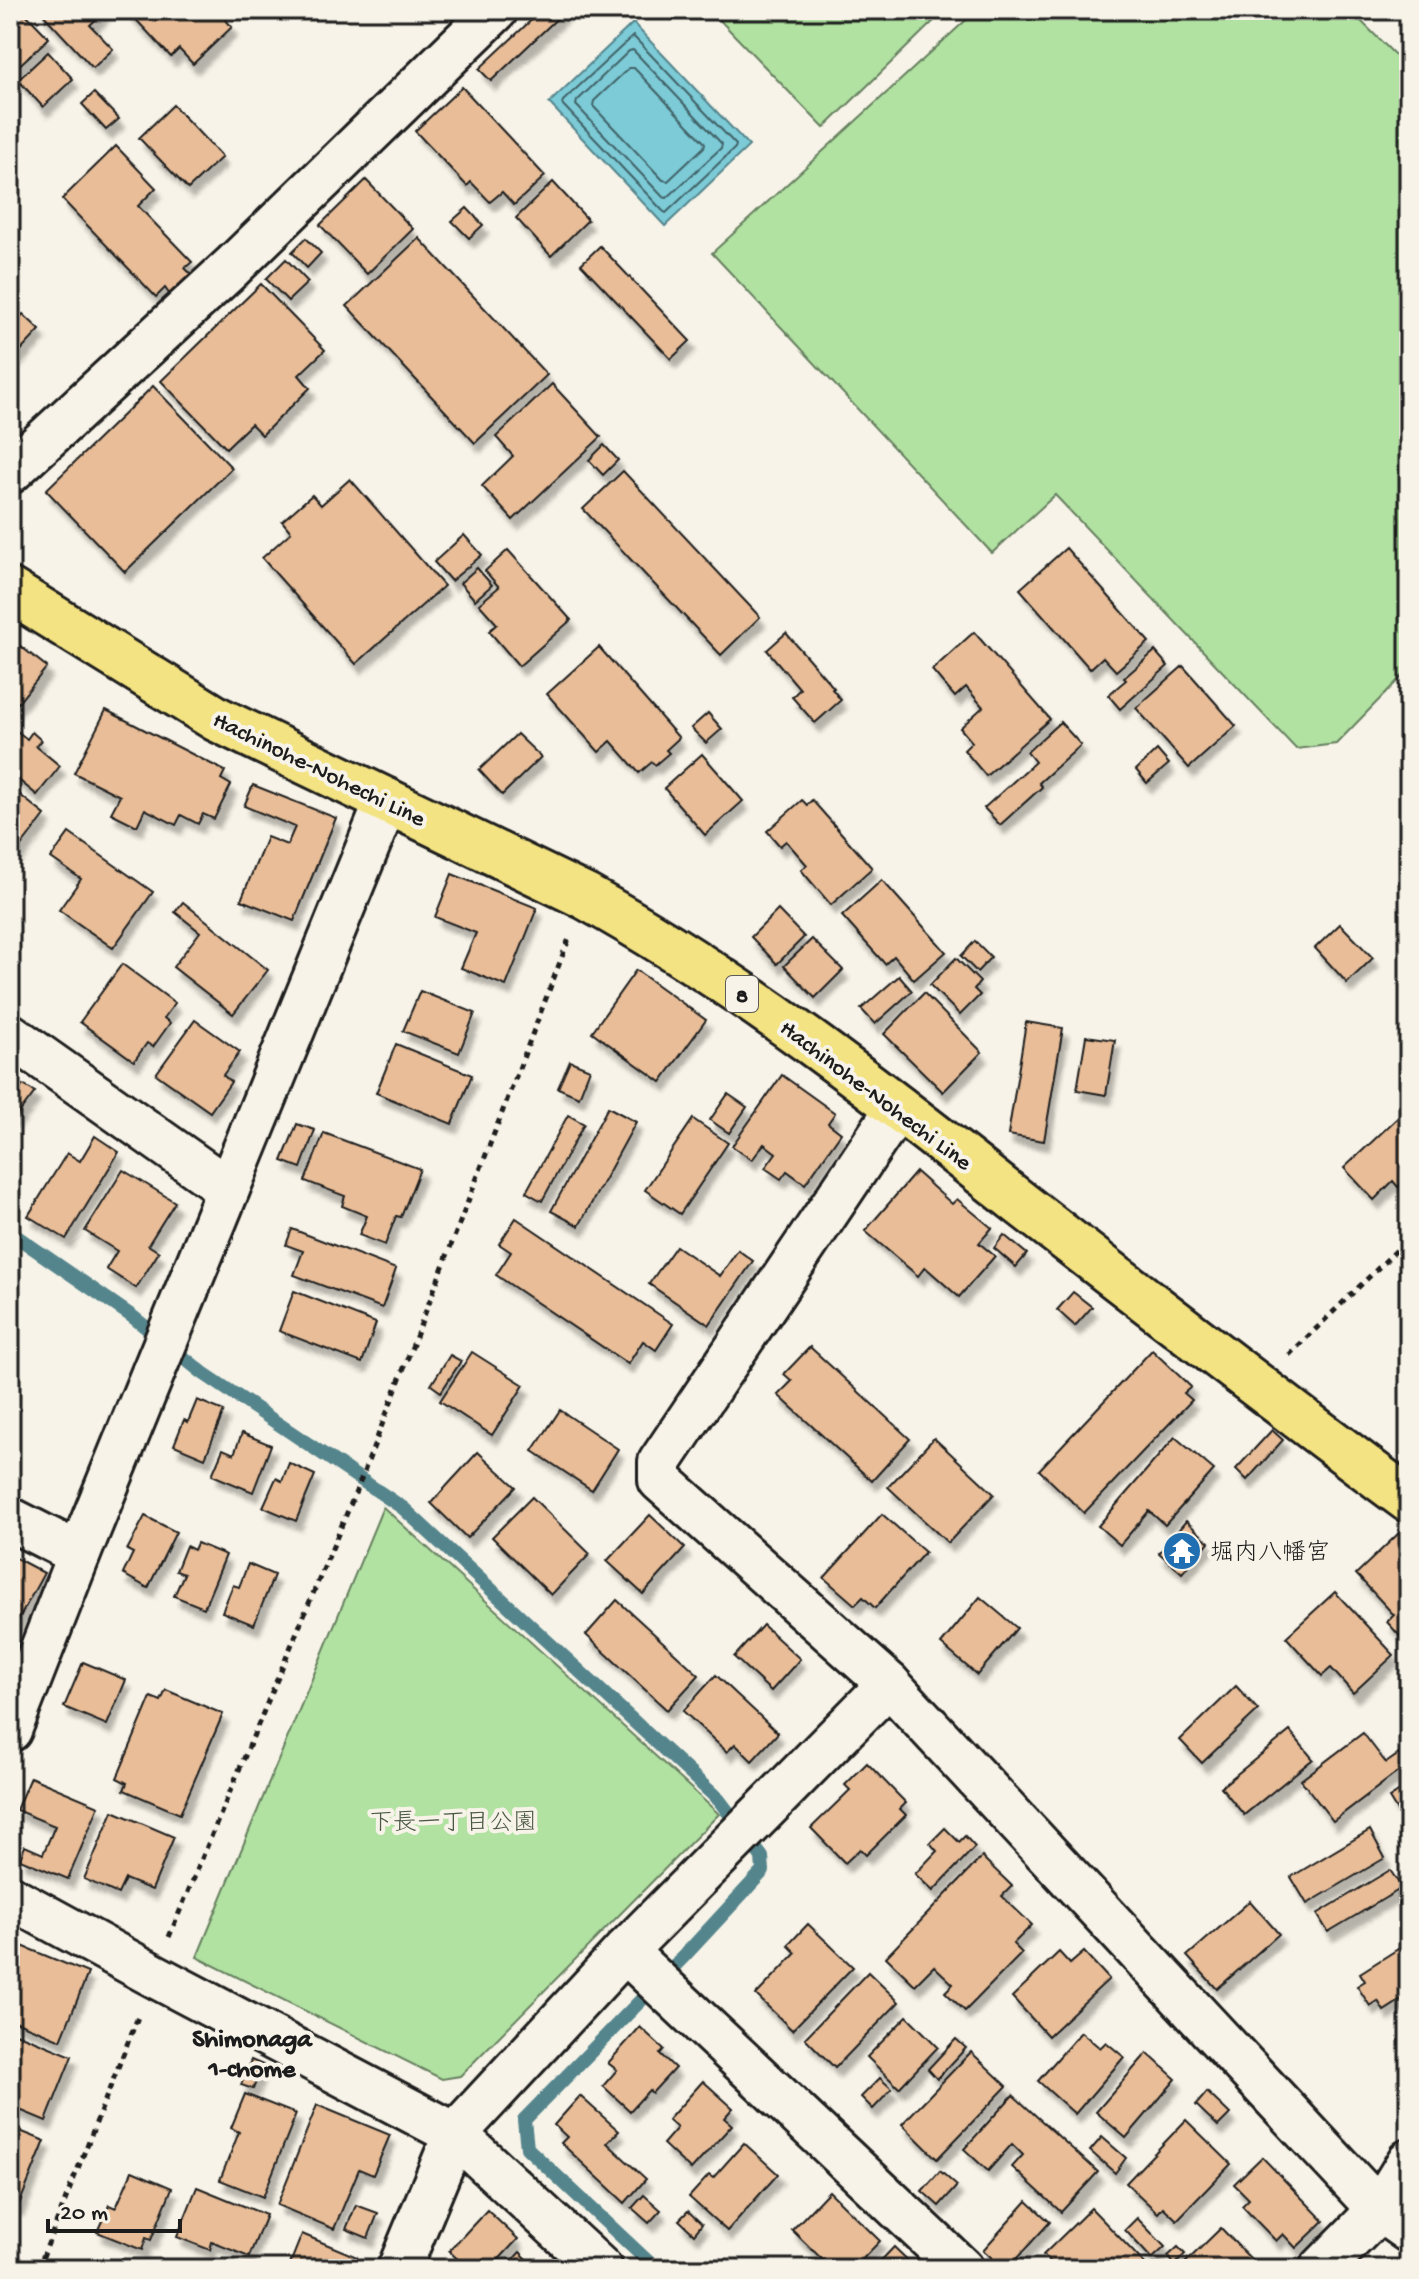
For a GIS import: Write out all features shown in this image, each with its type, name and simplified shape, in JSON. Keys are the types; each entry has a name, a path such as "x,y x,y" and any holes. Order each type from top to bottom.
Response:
{"main road":[{"name":"Hachinohe-Nohechi Line","path":"10,591 217,719 586,897 644,929 785,1023 898,1107 1257,1388 1409,1500"}],"street":[{"path":"10,472 232,267 496,10"},
{"path":"10,1730 387,800"},
{"path":"10,1035 228,1189"},
{"path":"898,1107 660,1462 660,1480 889,1684 1394,2220"},
{"path":"10,1519 79,1554"},
{"path":"399,2269 455,2134 625,1951 889,1684"},
{"path":"10,1897 455,2134 601,2269"},
{"path":"625,1951 962,2269"},
{"path":"1321,2269 1394,2220 1409,2161"}],"path":[{"path":"38,2269 153,1975 362,1477 573,928"},
{"path":"1257,1388 1409,1238"}],"green space":[{"path":"710,10 945,10 824,128"},
{"path":"977,10 1350,10 1409,69 1409,669 1336,744 1296,749 1055,495 992,553 712,253"},
{"name":"下長一丁目公園","path":"383,1507 719,1814 460,2076 442,2079 197,1957"}],"water":[{"path":"633,23 749,146 665,226 549,103"}],"building":[{"path":"10,10 22,10 49,38 14,70 10,65"},
{"path":"39,10 102,10 104,12 90,25 113,49 93,68"},
{"path":"127,10 217,10 232,27 193,64 179,49 171,57"},
{"path":"542,10 566,10 491,81 479,69"},
{"path":"48,52 73,79 43,107 18,80"},
{"path":"462,87 545,176 514,205 502,192 490,202 471,182 467,186 415,131"},
{"path":"94,93 119,119 106,130 82,104"},
{"path":"173,105 222,157 188,189 139,138"},
{"path":"116,146 156,188 138,206 192,262 185,268 191,274 170,295 165,288 156,297 62,199"},
{"path":"366,180 413,229 367,274 320,225"},
{"path":"553,182 588,220 551,256 516,218"},
{"path":"467,208 483,225 469,238 452,221"},
{"path":"306,238 321,253 307,268 292,252"},
{"path":"419,238 547,375 475,443 347,306"},
{"path":"600,246 690,341 671,359 581,264"},
{"path":"286,259 308,282 288,301 266,279"},
{"path":"261,284 325,350 299,375 310,388 262,435 251,424 226,448 161,381"},
{"path":"23,314 40,330 12,360 10,328"},
{"path":"552,384 601,437 513,520 482,486 513,456 496,437"},
{"path":"153,386 232,468 125,572 46,490"},
{"path":"604,445 618,460 603,475 589,460"},
{"path":"623,471 760,617 721,655 583,509"},
{"path":"350,479 444,586 356,664 262,558 291,532 282,521 312,495 321,505"},
{"path":"464,535 482,555 451,581 434,562"},
{"path":"1066,548 1149,642 1116,671 1103,657 1090,669 1020,589"},
{"path":"508,550 571,620 519,666 489,631 497,624 479,604 499,587 485,571"},
{"path":"477,568 492,585 475,600 460,583"},
{"path":"974,632 1050,719 986,776 964,750 972,742 960,728 983,707 966,687 955,697 932,670"},
{"path":"786,633 841,700 815,723 792,697 800,689 767,650"},
{"path":"10,638 47,667 10,713"},
{"path":"599,647 679,738 666,750 669,753 639,773 611,741 599,752 547,694"},
{"path":"1155,651 1168,666 1120,709 1108,695"},
{"path":"1183,666 1236,726 1189,768 1136,708"},
{"path":"106,710 225,771 221,779 231,785 214,819 203,814 198,824 181,815 176,825 145,809 137,826 111,813 120,796 74,773"},
{"path":"708,713 722,729 706,743 691,728"},
{"path":"1060,722 1081,745 1039,783 1042,787 1000,825 984,808 1035,762 1027,752"},
{"path":"17,731 27,739 32,732 41,740 36,746 60,766 37,795 10,773 10,740"},
{"path":"517,734 541,757 502,795 479,770"},
{"path":"1157,750 1169,764 1147,783 1136,770"},
{"path":"702,754 743,801 705,835 664,788"},
{"path":"253,785 336,818 294,921 241,900 267,837 287,845 295,827 244,806"},
{"path":"10,787 45,815 16,853 10,849"},
{"path":"802,800 807,805 812,800 872,868 831,905 801,870 807,865 786,841 780,846 767,831"},
{"path":"69,833 153,892 113,948 59,910 81,879 51,858"},
{"path":"452,874 537,908 506,986 461,968 476,933 435,917"},
{"path":"882,880 946,952 914,980 894,956 885,964 842,916"},
{"path":"183,902 268,970 233,1014 173,967 200,932 175,912"},
{"path":"778,910 804,937 777,964 751,937"},
{"path":"1340,924 1373,958 1347,983 1315,948"},
{"path":"812,939 843,970 815,998 784,966"},
{"path":"975,941 991,957 977,972 961,956"},
{"path":"956,958 980,982 974,989 980,995 960,1015 930,985"},
{"path":"122,964 175,1003 164,1018 170,1023 153,1047 147,1043 134,1061 80,1022"},
{"path":"636,970 706,1020 661,1082 592,1032"},
{"path":"899,976 912,991 875,1024 861,1009"},
{"path":"420,991 475,1013 459,1053 403,1031"},
{"path":"924,993 982,1052 943,1092 884,1034"},
{"path":"195,1020 240,1052 223,1075 231,1082 210,1112 156,1074"},
{"path":"1026,1022 1063,1028 1044,1141 1008,1135"},
{"path":"1086,1036 1115,1040 1106,1095 1077,1090"},
{"path":"396,1044 472,1075 452,1124 376,1093"},
{"path":"570,1061 590,1069 579,1097 558,1088"},
{"path":"782,1075 835,1113 828,1123 841,1133 805,1184 787,1171 781,1179 765,1168 776,1153 764,1144 752,1160 732,1146"},
{"path":"23,1085 35,1092 13,1121 10,1118 10,1102"},
{"path":"728,1094 747,1107 729,1133 710,1120"},
{"path":"608,1107 636,1122 579,1226 551,1211"},
{"path":"1409,1107 1409,1177 1398,1187 1393,1181 1374,1200 1344,1168"},
{"path":"568,1115 584,1124 542,1201 526,1192"},
{"path":"693,1119 728,1143 680,1214 645,1190"},
{"path":"297,1124 315,1130 301,1168 282,1161"},
{"path":"324,1133 420,1169 401,1217 396,1216 385,1245 359,1235 367,1216 342,1206 345,1196 305,1181"},
{"path":"95,1136 119,1152 66,1239 28,1216 67,1153 80,1161"},
{"path":"123,1170 175,1202 148,1245 159,1252 136,1288 106,1269 117,1251 85,1231"},
{"path":"916,1172 952,1204 957,1199 992,1228 979,1243 995,1256 959,1297 925,1267 918,1276 865,1231"},
{"path":"516,1218 673,1324 656,1350 643,1341 628,1364 496,1275 511,1252 499,1244"},
{"path":"292,1229 396,1269 382,1308 294,1275 303,1251 286,1245"},
{"path":"1004,1235 1027,1254 1016,1267 994,1248"},
{"path":"676,1246 720,1276 738,1250 753,1261 709,1325 649,1284"},
{"path":"294,1291 376,1323 362,1363 279,1331"},
{"path":"1073,1292 1092,1307 1075,1326 1057,1310"},
{"path":"810,1347 910,1439 872,1481 778,1395 792,1381 784,1374"},
{"path":"1152,1350 1191,1387 1184,1393 1192,1400 1084,1513 1039,1470"},
{"path":"472,1352 524,1385 492,1435 440,1401"},
{"path":"450,1355 461,1361 441,1392 431,1385"},
{"path":"197,1400 224,1411 205,1458 174,1445 184,1420 188,1422"},
{"path":"560,1410 618,1449 592,1490 533,1451"},
{"path":"1272,1430 1283,1440 1247,1480 1236,1469"},
{"path":"242,1433 271,1445 253,1492 212,1475 223,1449 234,1454"},
{"path":"1175,1437 1214,1470 1165,1525 1149,1511 1120,1545 1098,1526"},
{"path":"934,1438 994,1494 948,1543 888,1487"},
{"path":"478,1452 516,1487 467,1538 431,1503"},
{"path":"289,1463 315,1475 296,1521 263,1507 276,1478 282,1481"},
{"path":"532,1497 590,1554 551,1595 492,1537"},
{"path":"882,1514 925,1552 875,1608 863,1597 855,1605 824,1578"},
{"path":"650,1515 685,1548 643,1594 607,1561"},
{"path":"145,1516 176,1532 148,1588 123,1574 133,1553 127,1550"},
{"path":"1186,1521 1209,1542 1182,1573 1159,1553"},
{"path":"1399,1533 1409,1544 1409,1646 1387,1622 1394,1615 1356,1574"},
{"path":"197,1543 226,1555 204,1608 174,1596 184,1574 176,1571 186,1546 194,1550"},
{"path":"10,1555 44,1573 15,1626 10,1624"},
{"path":"248,1564 274,1575 254,1625 222,1612 233,1585 239,1587"},
{"path":"1335,1592 1394,1655 1353,1693 1331,1668 1322,1676 1286,1637"},
{"path":"980,1597 1017,1628 977,1675 941,1644"},
{"path":"617,1600 699,1675 667,1710 586,1635"},
{"path":"763,1625 800,1659 771,1691 734,1657"},
{"path":"83,1662 126,1680 107,1725 64,1707"},
{"path":"716,1675 778,1733 752,1761 735,1744 727,1752 683,1711"},
{"path":"1236,1686 1258,1710 1202,1763 1180,1740"},
{"path":"166,1690 223,1714 180,1814 124,1790 127,1783 117,1778 151,1697 161,1701"},
{"path":"1290,1731 1313,1759 1244,1815 1221,1787"},
{"path":"1363,1733 1386,1763 1399,1754 1407,1765 1333,1821 1301,1780"},
{"path":"867,1763 906,1803 900,1809 906,1815 866,1855 860,1849 845,1863 811,1828 850,1790 845,1785"},
{"path":"30,1777 99,1806 68,1879 20,1859 25,1846 43,1854 55,1826 16,1810"},
{"path":"1409,1785 1409,1830 1389,1798"},
{"path":"113,1811 174,1837 152,1890 125,1879 118,1894 84,1879"},
{"path":"945,1828 959,1842 965,1836 975,1847 933,1891 915,1874 937,1851 930,1843"},
{"path":"1370,1830 1385,1858 1307,1904 1291,1877"},
{"path":"982,1857 1012,1886 1002,1896 1032,1925 1013,1944 1022,1953 965,2011 945,1992 953,1984 934,1966 915,1985 886,1957"},
{"path":"1390,1870 1402,1888 1328,1932 1317,1914"},
{"path":"1250,1901 1279,1934 1217,1989 1187,1956"},
{"path":"808,1924 853,1967 792,2030 756,1995 796,1953 788,1945"},
{"path":"10,1941 88,1973 61,2040 10,2019"},
{"path":"1409,1942 1409,1995 1384,2011 1378,2001 1370,2006 1357,1986 1365,1981 1360,1973"},
{"path":"1059,1952 1070,1964 1084,1952 1109,1979 1048,2036 1012,1997"},
{"path":"868,1972 899,2002 835,2068 805,2038"},
{"path":"907,2016 938,2047 899,2088 867,2057"},
{"path":"640,2027 664,2049 660,2054 675,2068 630,2111 603,2086 617,2070 608,2063"},
{"path":"11,2031 72,2056 46,2121 10,2106"},
{"path":"1081,2032 1100,2048 1106,2042 1124,2057 1075,2114 1038,2081"},
{"path":"956,2039 966,2048 937,2079 928,2069"},
{"path":"971,2052 1007,2086 937,2159 902,2124"},
{"path":"1147,2053 1176,2079 1126,2138 1096,2112"},
{"path":"251,2060 263,2065 253,2089 241,2085"},
{"path":"880,2078 892,2089 873,2109 861,2097"},
{"path":"703,2081 733,2108 724,2118 732,2125 691,2170 663,2144 677,2128 668,2120"},
{"path":"1207,2092 1230,2114 1218,2126 1196,2105"},
{"path":"245,2094 296,2114 263,2197 220,2180 239,2132 231,2128"},
{"path":"1013,2095 1098,2172 1061,2212 1012,2167 1023,2155 1012,2144 988,2171 964,2149"},
{"path":"580,2096 619,2131 607,2143 646,2179 625,2203 561,2143 567,2137 554,2125"},
{"path":"317,2105 390,2135 373,2175 359,2169 334,2229 277,2205"},
{"path":"1186,2120 1231,2164 1177,2220 1163,2207 1158,2213 1126,2183"},
{"path":"10,2127 45,2141 18,2207 10,2204"},
{"path":"1102,2137 1126,2158 1115,2173 1090,2151"},
{"path":"744,2143 778,2174 727,2231 689,2197 709,2175 713,2178"},
{"path":"1262,2157 1324,2221 1296,2248 1283,2234 1276,2241 1242,2206 1249,2199 1234,2184"},
{"path":"132,2171 172,2188 151,2240 146,2238 142,2250 97,2232 109,2205 116,2208"},
{"path":"940,2171 957,2186 939,2206 922,2191"},
{"path":"197,2187 266,2215 249,2257 212,2242 210,2250 177,2237"},
{"path":"829,2191 880,2241 853,2269 832,2269 792,2230"},
{"path":"644,2195 661,2210 649,2223 632,2208"},
{"path":"1027,2201 1050,2222 1004,2269 983,2250"},
{"path":"356,2205 378,2213 368,2238 346,2229"},
{"path":"1091,2208 1150,2269 1057,2269 1043,2255"},
{"path":"487,2210 518,2239 490,2269 468,2269 449,2251"},
{"path":"688,2211 702,2224 694,2234 679,2220"},
{"path":"1137,2218 1165,2247 1152,2259 1125,2230"},
{"path":"1221,2228 1261,2269 1193,2269 1186,2262"},
{"path":"302,2234 357,2257 353,2269 288,2269"},
{"path":"894,2247 917,2269 873,2269"},
{"path":"1178,2247 1185,2254 1175,2265 1168,2256"},
{"path":"520,2252 529,2261 522,2269 504,2269"}],"waterway":[{"path":"10,1232 133,1317 203,1373 403,1508 719,1800 762,1857 763,1871 524,2120 527,2148 656,2269"}],"place":[{"name":"堀内八幡宮","path":"1182,1551"}],"district":[{"name":"Shimonaga 1-chome","path":"252,2052"}]}
